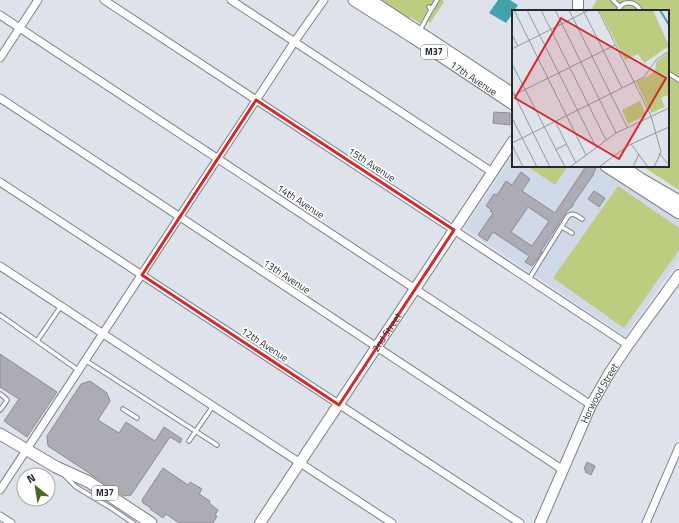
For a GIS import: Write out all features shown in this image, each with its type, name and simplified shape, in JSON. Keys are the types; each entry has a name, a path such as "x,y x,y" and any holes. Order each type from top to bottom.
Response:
{"main road":[{"name":"17th Avenue","path":"354,0 416,35 512,93"},
{"name":"17th Avenue","path":"370,0 416,35 512,103"},
{"name":"2nd Street","path":"262,522 512,142"},
{"path":"608,167 679,213"},
{"path":"623,167 679,201"},
{"name":"Horwood Street","path":"540,523 592,405 610,372 679,274"},
{"path":"0,434 56,467"},
{"name":"M37","path":"56,467 89,482 151,523"}],"street":[{"path":"0,58 38,0"},
{"name":"15th Avenue","path":"104,0 529,279 628,346"},
{"path":"231,0 492,172"},
{"path":"0,490 256,100 324,0"},
{"name":"14th Avenue","path":"0,15 592,405"},
{"name":"13th Avenue","path":"0,98 563,470"},
{"name":"12th Avenue","path":"0,182 520,523"},
{"path":"0,266 392,523"},
{"path":"646,523 679,447"},
{"path":"0,516 11,523"}],"lane":[{"path":"416,35 430,8 437,0"},
{"path":"613,0 619,6"},
{"path":"619,6 629,2 637,3 640,10"},
{"path":"618,10 619,6"},
{"path":"669,74 679,80"},
{"path":"529,279 566,219 571,214 575,214 582,219"},
{"path":"562,227 572,234"},
{"path":"37,341 61,306"},
{"path":"0,315 78,370"},
{"path":"85,360 217,445"},
{"path":"0,394 7,400 0,410"},
{"path":"189,441 212,406"},
{"path":"123,409 137,418"},
{"path":"56,467 76,487 133,523"},
{"path":"124,523 126,519"}],"highlighted area":[{"path":"256,100 454,230 339,405 142,275"}],"shaded area":[{"path":"512,156 512,167 597,167 679,221 679,260 625,336 464,228"}],"green space":[{"path":"376,0 442,0 444,2 430,23 423,18 420,23 410,17 410,23"},
{"path":"597,0 679,0 679,190 644,167 669,167 669,10 593,10 592,8"},
{"path":"528,167 567,167 555,185"},
{"path":"618,186 679,228 679,250 624,328 553,278"}],"water":[{"path":"498,0 510,0 518,5 515,10 512,10 512,14 506,23 489,13"}],"building":[{"path":"494,112 510,113 510,125 493,123"},
{"path":"585,167 593,167 596,169 532,266 525,262 529,256 493,232 487,241 478,235 493,213 490,211 492,210 486,206 494,194 497,195 506,181 512,185 521,172 530,179 522,191 555,213","holes":["528,207 549,221 532,246 511,232"]},
{"path":"594,191 605,198 599,207 588,199"},
{"path":"0,354 57,392 27,437 4,421 19,399 0,387"},
{"path":"90,381 107,393 110,401 98,420 119,433 126,422 155,441 164,427 182,439 180,443 170,437 131,495 124,496 48,446 47,436 81,384"},
{"path":"587,462 595,466 591,475 585,472 586,470 584,469"},
{"path":"163,468 188,485 190,482 202,489 199,494 210,501 209,503 218,510 215,515 217,516 213,523 179,523 166,514 163,518 143,503 142,500"}]}
